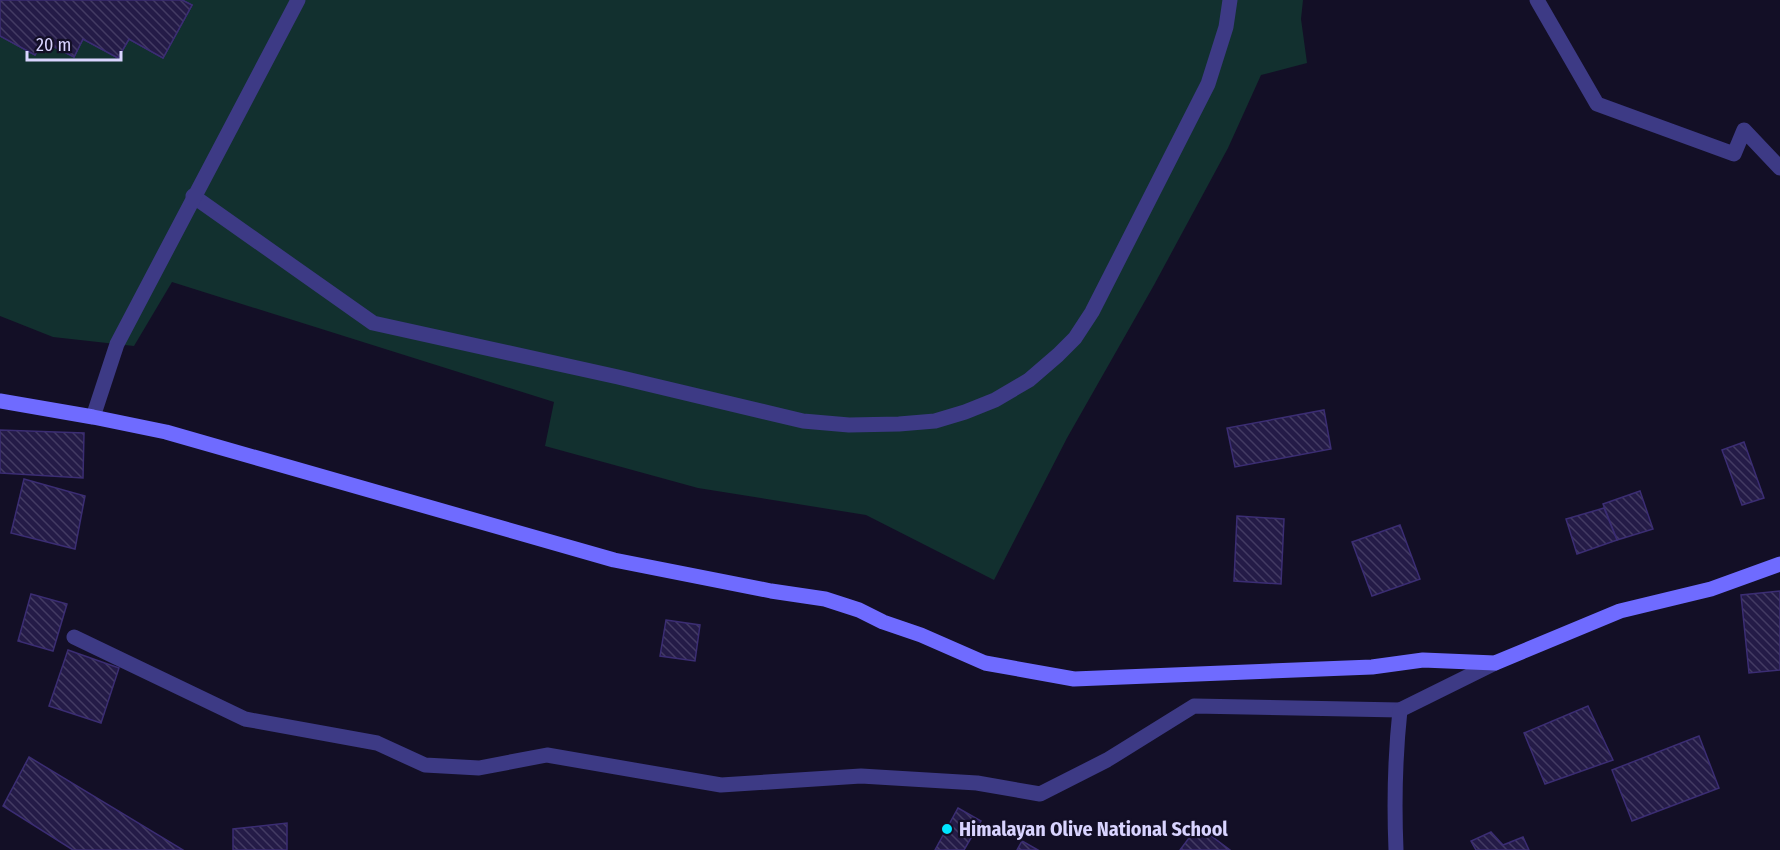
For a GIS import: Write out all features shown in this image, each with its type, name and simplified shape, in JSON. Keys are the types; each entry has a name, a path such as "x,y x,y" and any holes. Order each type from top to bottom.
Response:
{"main road":[{"path":"0,401 166,432 614,560 771,591 825,599 859,610 985,663 1074,679 1372,667 1423,660 1495,663 1620,611 1711,589 1780,564"}],"street":[{"path":"93,417 117,344 298,0"},
{"path":"193,196 373,323 803,421 849,425 935,421 995,400 1029,380 1075,338 1092,312 1208,84 1226,27 1230,0"},
{"path":"1537,0 1597,104 1734,154 1744,130 1780,168"},
{"path":"74,637 245,719 377,743 425,765 479,768 547,755 721,785 861,776 977,783 1040,794 1107,760 1194,706 1400,710 1495,663"},
{"path":"1396,850 1394,813 1400,710"}],"green space":[{"path":"0,0 1303,0 1301,19 1307,63 1261,75 1228,148 1067,438 994,580 866,515 698,488 545,446 554,402 172,282 134,346 53,337 0,316"}],"building":[{"path":"0,0 182,0 192,5 163,58 129,39 118,58 83,39 74,57 43,41 35,55 0,36"},
{"path":"0,0 182,0 192,5 163,58 129,39 118,58 83,39 74,57 43,41 35,55 0,36"},
{"path":"1324,410 1331,449 1235,467 1227,428"},
{"path":"0,430 84,433 83,478 0,473"},
{"path":"1744,442 1764,498 1742,505 1722,450"},
{"path":"24,479 85,496 75,549 11,533"},
{"path":"1640,491 1653,529 1617,540 1603,504"},
{"path":"1604,508 1617,540 1577,554 1566,519"},
{"path":"1237,516 1284,519 1281,584 1234,581"},
{"path":"1400,525 1420,579 1372,596 1352,542"},
{"path":"1780,591 1780,670 1749,673 1741,595"},
{"path":"31,594 67,604 53,651 18,641"},
{"path":"666,620 700,625 695,661 660,656"},
{"path":"68,650 119,668 101,723 49,706"},
{"path":"1588,706 1613,760 1545,784 1524,733"},
{"path":"1699,736 1719,788 1632,821 1612,770"},
{"path":"29,757 183,850 73,850 3,806"},
{"path":"958,808 981,821 964,850 935,850"},
{"path":"287,823 287,850 233,850 233,829"},
{"path":"1198,826 1230,850 1180,850"},
{"path":"1491,832 1503,845 1523,837 1529,850 1476,850 1471,841"},
{"path":"1022,841 1038,850 1017,850"}],"place":[{"name":"Himalayan Olive National School","path":"947,829"}]}
